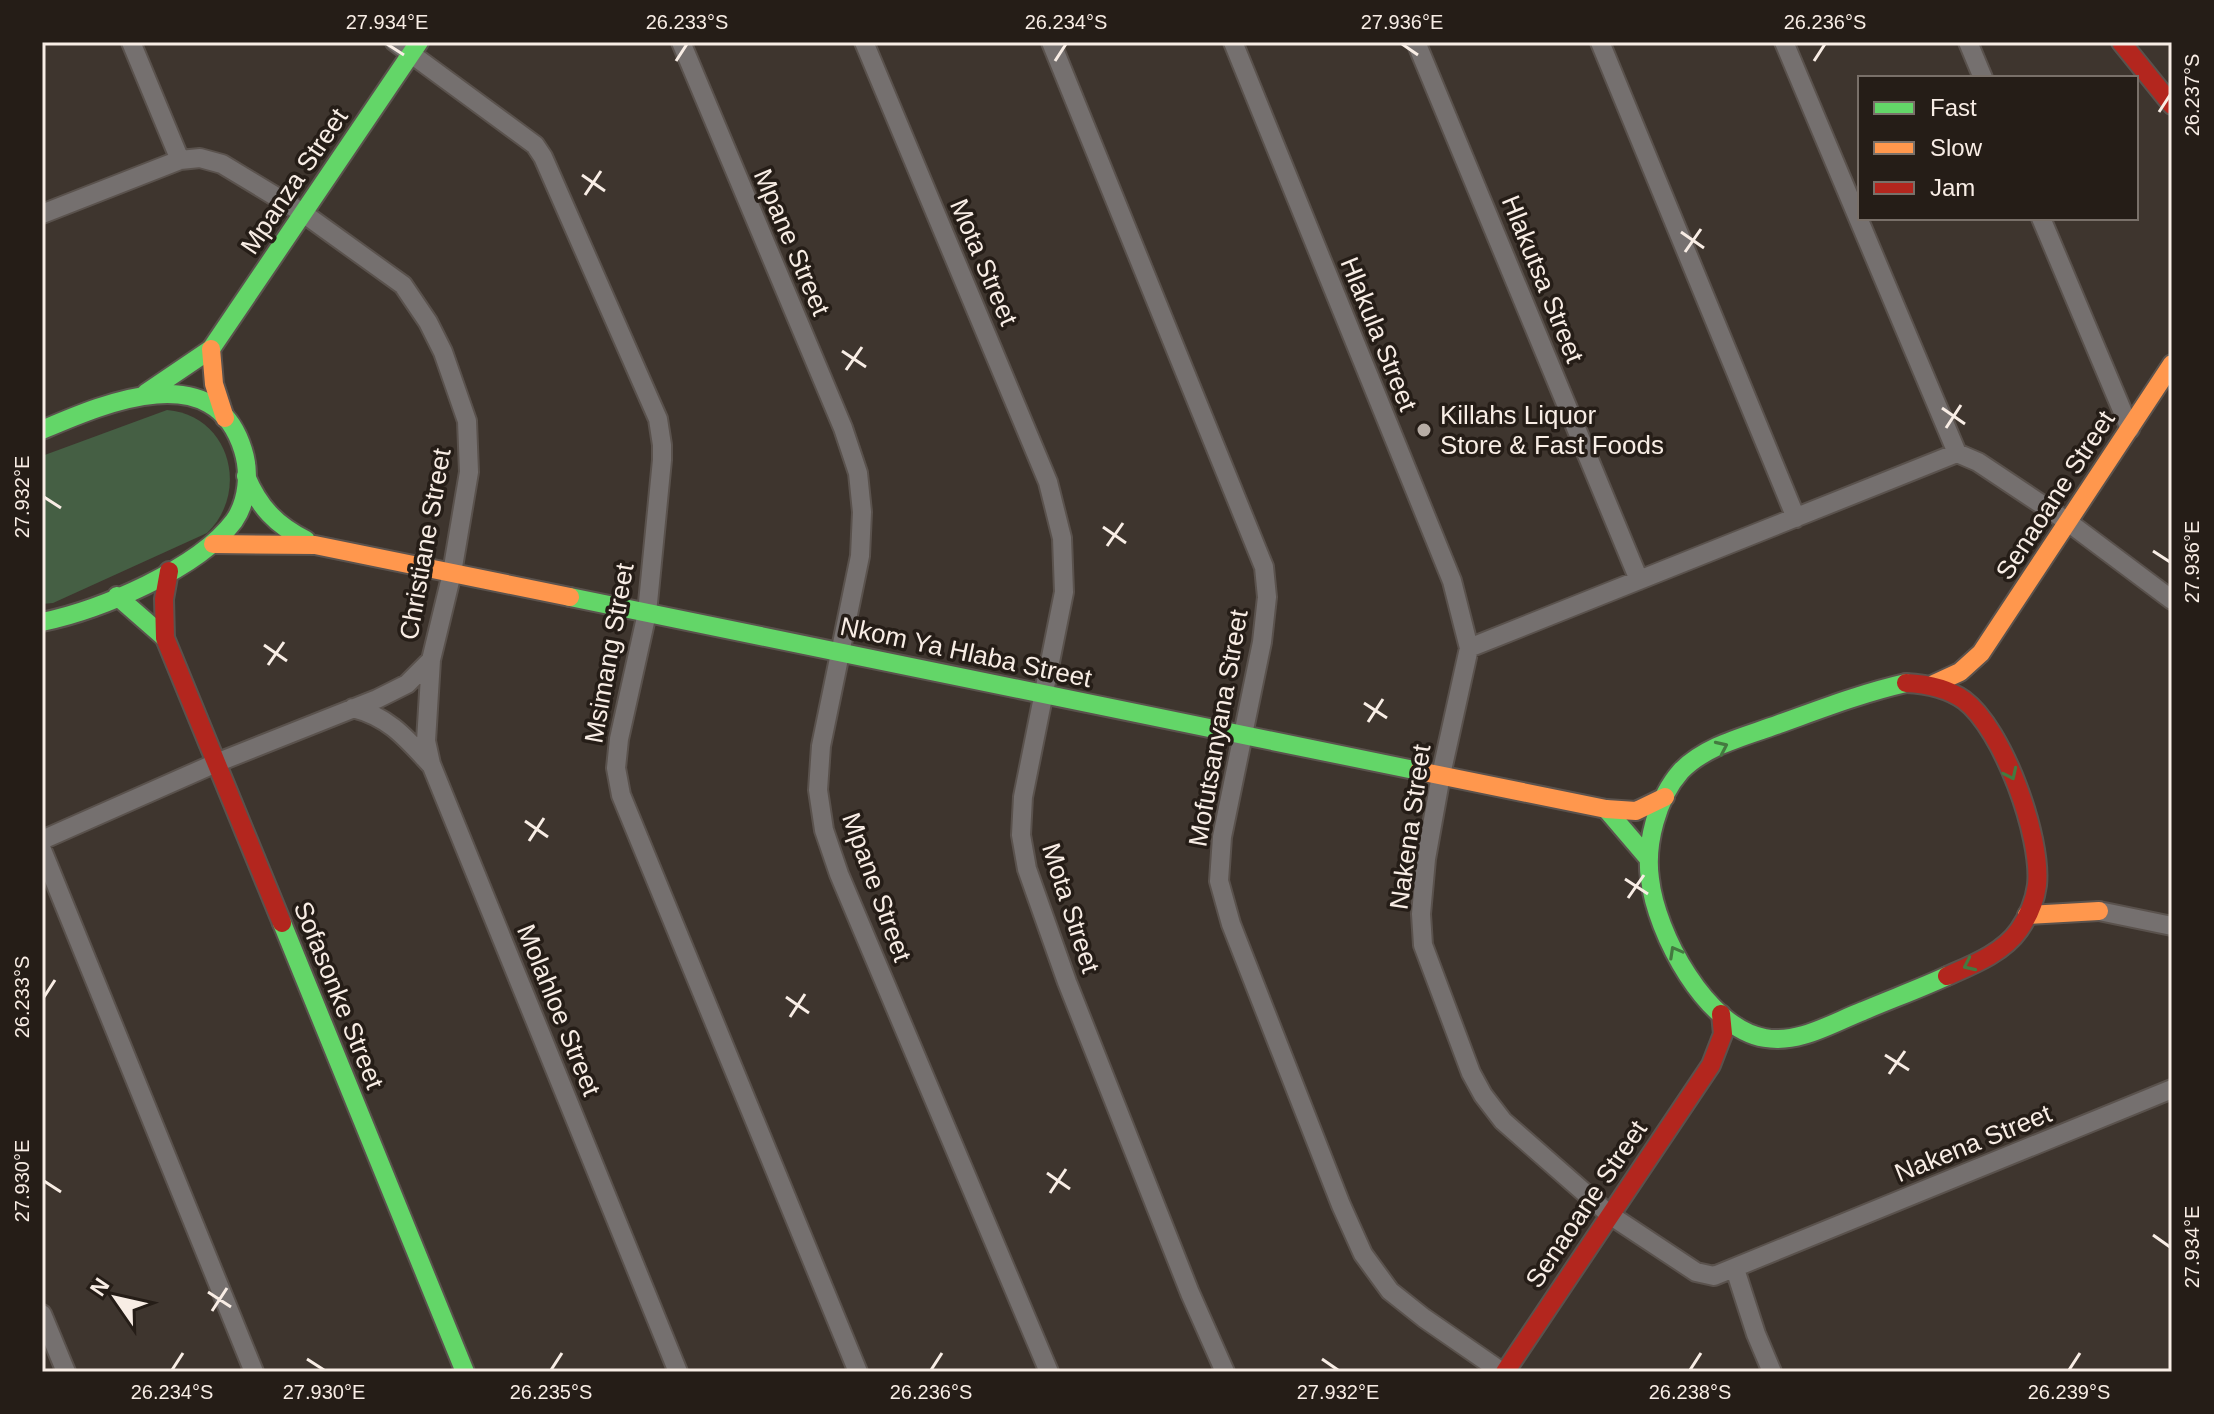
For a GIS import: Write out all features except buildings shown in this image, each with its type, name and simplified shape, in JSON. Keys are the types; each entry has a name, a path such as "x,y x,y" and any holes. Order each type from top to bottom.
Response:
{"street":[{"path":"131,42 180,160"},
{"name":"Msimang Street","path":"395,42 415,48 535,145 658,419 662,460 647,613 619,739 616,768 621,795 858,1372"},
{"name":"Mpane Street","path":"681,42 843,428 858,473 862,512 860,556 821,746 818,790 824,830 839,874 1049,1372"},
{"name":"Mota Street","path":"864,42 1048,482 1062,538 1064,592 1023,797 1021,835 1027,869 1067,982 1190,1293 1225,1372"},
{"name":"Mofutsanyana Street","path":"1051,42 1264,567 1267,597 1262,642 1222,837 1219,881 1231,924 1363,1254 1390,1291 1503,1372"},
{"name":"Hlakula Street","path":"1233,42 1452,581 1469,648"},
{"name":"Hlakutsa Street","path":"1416,42 1639,580"},
{"path":"1600,42 1796,518"},
{"path":"1784,42 1858,218"},
{"path":"1968,42 1982,76"},
{"path":"2121,42 2172,105"},
{"name":"Mpanza Street","path":"144,394 211,349 415,48"},
{"name":"Christiane Street","path":"42,214 180,160 200,158 222,164 303,213 403,285 428,322 443,352 467,421 470,448 469,472 452,573 431,660 407,684 216,763 42,840"},
{"path":"1859,220 1957,453 1978,462 2068,522 2172,600"},
{"path":"2042,220 2130,429"},
{"path":"42,622 59,620 100,606 169,571 213,544 236,519 243,504 246,476 244,451 216,399 210,374 211,349"},
{"name":"Senaoane Street","path":"1934,684 1960,672 1981,653 2172,364"},
{"path":"42,430 106,404 144,394 179,393 204,403 225,418"},
{"path":"1469,648 1957,453"},
{"name":"Nkom Ya Hlaba Street","path":"246,476 256,500 279,527 315,545"},
{"name":"Nkom Ya Hlaba Street","path":"213,544 315,545 1606,809 1636,811 1665,797"},
{"name":"Sofasonke Street","path":"169,571 164,599 165,638 465,1372"},
{"name":"Sofasonke Street","path":"117,596 165,638"},
{"name":"Nakena Street","path":"1469,648 1426,859 1421,914 1423,945 1471,1073 1503,1121 1610,1215 1696,1272 1714,1276 1735,1269 2172,1089"},
{"name":"Senaoane Street","path":"1971,707 1981,653"},
{"name":"Molahloe Street","path":"431,660 426,741 431,764 678,1372"},
{"path":"2050,884 2021,797 1991,735 1971,707 1934,684 1906,683 1873,689 1739,739 1686,767 1665,797 1653,827 1647,857 1648,878 1664,932 1693,983 1708,1003 1739,1028 1776,1040 1794,1039 1975,962 2014,937 2027,915 2037,885 2050,884 2099,911"},
{"path":"353,708 372,713 396,727 431,764"},
{"path":"1606,809 1647,857"},
{"path":"42,850 254,1372"},
{"path":"2027,915 2099,911 2172,926"},
{"name":"Senaoane Street","path":"1503,1372 1711,1065 1725,1032 1726,1025 1721,1014"},
{"name":"Senaoane Street","path":"1711,1065 1728,1050 1759,1037"},
{"path":"1735,1269 1772,1372"},
{"path":"42,1314 66,1372"}],"green space":[{"path":"167,410 189,415 206,426 219,440 227,458 230,477 228,497 220,516 207,533 53,603 42,604 42,456"}],"traffic: fast":[{"path":"146,393 211,349 419,42"},
{"path":"42,430 125,400 154,395 183,395 208,403 229,421 243,450 247,468 245,496 239,513 218,539 197,555 173,571 119,597 42,622"},
{"path":"246,476 270,514 306,540"},
{"path":"117,596 165,638"},
{"path":"570,597 1419,771"},
{"path":"1906,683 1858,696 1741,737 1691,762 1673,782 1659,808 1649,851 1650,879 1662,925 1688,975 1704,998 1743,1031 1778,1039 1803,1035 1947,976"},
{"path":"1606,809 1647,857"},
{"path":"282,923 465,1372"}],"traffic: slow":[{"path":"211,349 214,384 225,418"},
{"path":"1934,684 1960,672 1981,653 2172,364"},
{"path":"213,544 315,545 570,597"},
{"path":"1419,771 1606,809 1636,811 1665,797"},
{"path":"2027,915 2099,911"}],"traffic: jam":[{"path":"2121,42 2172,105"},
{"path":"169,571 164,599 165,638 282,923"},
{"path":"1906,683 1951,692 1979,714 1993,734 2017,785 2037,864 2035,897 2019,930 1996,952 1947,976"},
{"path":"1505,1372 1711,1065 1723,1034 1721,1014"}],"place":[{"name":"Killahs Liquor Store & Fast Foods","path":"1424,430"}]}
